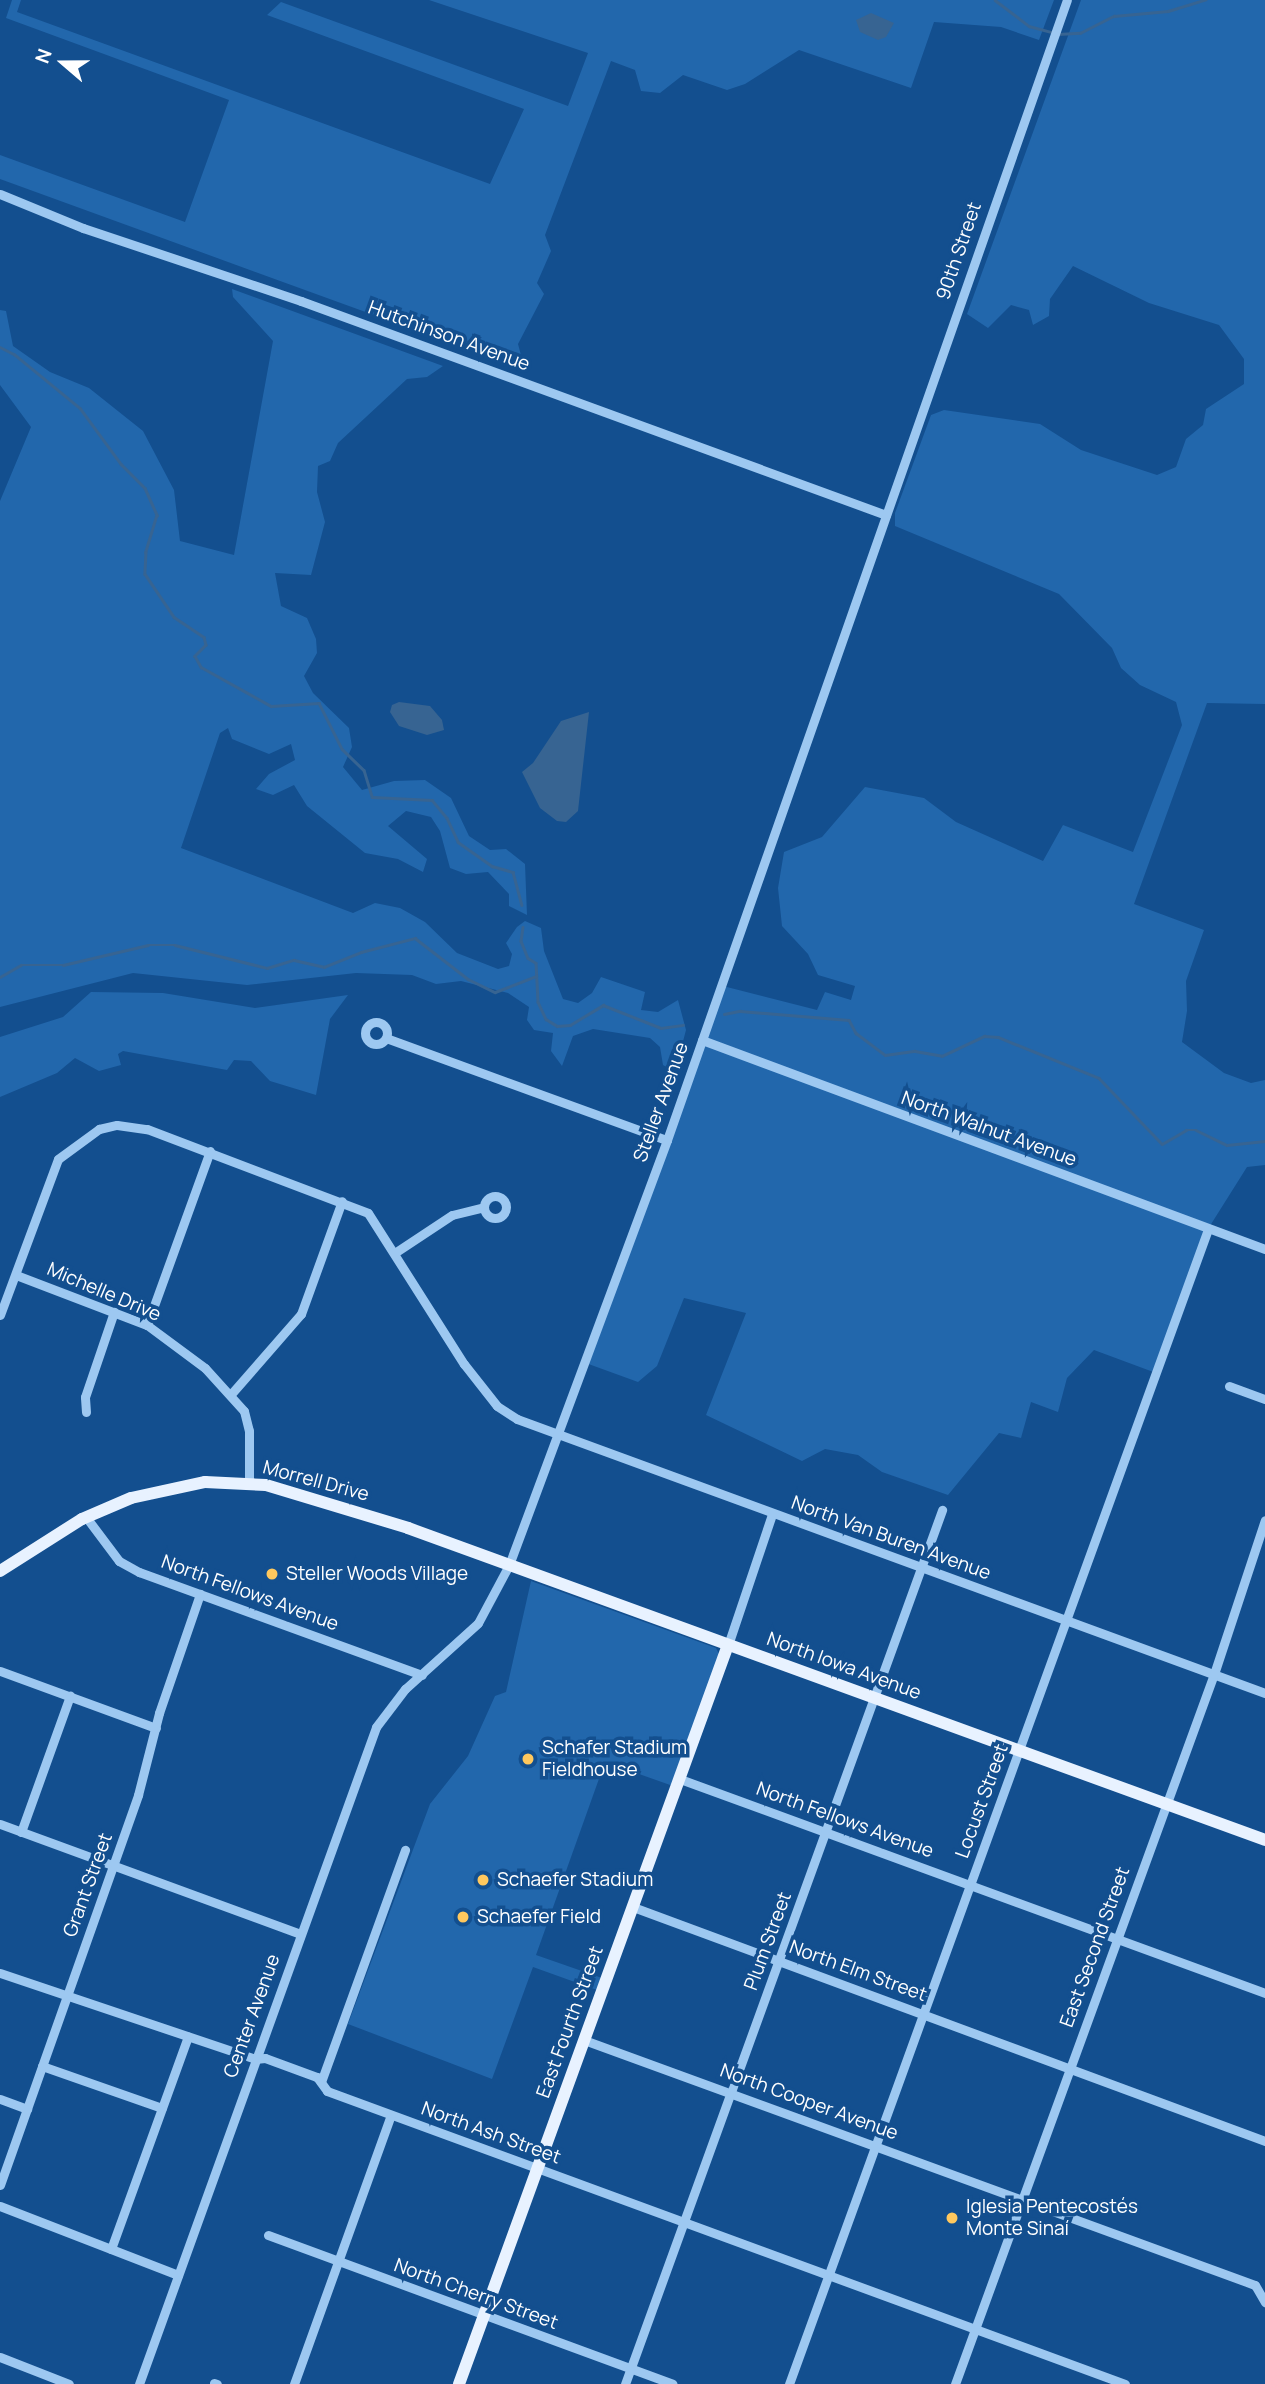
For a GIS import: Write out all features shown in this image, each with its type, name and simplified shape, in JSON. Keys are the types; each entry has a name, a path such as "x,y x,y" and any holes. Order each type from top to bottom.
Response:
{"main road":[{"name":"Morrell Drive","path":"0,1571 86,1517 131,1498 173,1488 249,1483 322,1499 509,1565"},
{"name":"North Iowa Avenue","path":"509,1565 1265,1840"},
{"name":"East Fourth Street","path":"459,2384 728,1645"}],"street":[{"name":"90th Street","path":"886,515 1067,0"},
{"name":"Hutchinson Avenue","path":"0,194 83,228 302,301 886,515"},
{"name":"Steller Avenue","path":"422,1675 478,1623 509,1565 667,1140 886,515"},
{"path":"386,1038 667,1140"},
{"name":"North Walnut Avenue","path":"702,1040 1265,1249"},
{"name":"North Van Buren Avenue","path":"16,1275 54,1167 69,1148 99,1129 117,1125 147,1129 211,1151 368,1213 396,1252 464,1364 497,1406 556,1436 1265,1693"},
{"path":"147,1325 211,1151"},
{"path":"232,1394 301,1314 342,1201"},
{"path":"396,1252 452,1215 484,1207"},
{"name":"Locust Street","path":"789,2384 1208,1229"},
{"path":"0,1315 16,1275"},
{"name":"Michelle Drive","path":"16,1275 147,1325 232,1394 249,1431 249,1483"},
{"path":"86,1412 85,1397 114,1312"},
{"path":"1229,1386 1265,1399"},
{"name":"Plum Street","path":"625,2384 942,1510"},
{"name":"East Fourth Street","path":"728,1645 772,1514"},
{"name":"North Fellows Avenue","path":"86,1517 118,1561 200,1594 422,1675"},
{"name":"East Second Street","path":"955,2384 1261,1546 1265,1520"},
{"name":"Grant Street","path":"0,2185 113,1867 200,1594"},
{"path":"0,1671 156,1728"},
{"name":"Center Avenue","path":"139,2384 376,1727 392,1703 422,1675"},
{"path":"21,1832 70,1696"},
{"name":"North Fellows Avenue","path":"680,1779 1265,1993"},
{"path":"0,1824 300,1934"},
{"path":"321,2082 405,1850"},
{"name":"North Elm Street","path":"633,1907 1265,2141"},
{"name":"North Ash Street","path":"0,1973 255,2059 265,2058 321,2082 327,2091 1125,2384"},
{"path":"111,2249 188,2036"},
{"name":"North Cooper Avenue","path":"584,2040 1255,2285 1265,2302"},
{"path":"42,2066 162,2108"},
{"path":"0,2099 27,2109"},
{"path":"293,2384 391,2115"},
{"path":"0,2206 178,2275"},
{"name":"North Cherry Street","path":"268,2235 672,2384"},
{"path":"0,2357 69,2384"}],"shaded area":[{"path":"12,0 21,0 17,12 490,184 524,109 267,15 281,2 568,106 588,53 429,0 1054,0 1039,40 1001,27 934,22 911,88 799,50 745,84 727,90 683,75 660,93 641,91 635,70 611,61 545,235 551,251 537,283 544,294 518,344 525,370 0,179 0,155 185,222 229,100 6,18"},
{"path":"1081,0 1265,0 1265,704 1207,703 1134,904 1204,930 1186,981 1187,1011 1182,1042 1224,1073 1251,1083 1265,1080 1265,1165 1247,1167 1208,1229 1156,1373 1094,1350 1067,1378 1058,1412 1031,1402 1021,1438 999,1433 948,1495 882,1472 858,1455 825,1449 802,1461 706,1415 746,1313 684,1298 657,1366 638,1382 583,1362 719,985 817,1010 825,992 851,1000 855,986 818,975 808,954 782,926 778,888 784,852 822,837 865,787 924,798 956,822 1043,861 1063,825 1133,852 1182,725 1176,702 1140,685 1121,668 1112,648 1059,594 895,526 895,513 931,415 944,410 1040,424 1081,450 1157,475 1176,467 1186,439 1203,425 1206,409 1244,384 1244,359 1219,325 1149,303 1073,266 1050,299 1049,316 1033,325 1029,310 1011,305 988,328 967,314"},
{"path":"871,13 894,23 886,37 878,40 860,32 856,20"},
{"path":"232,289 443,366 427,377 407,379 338,443 330,461 318,466 317,492 325,522 311,575 275,573 281,606 307,618 316,639 317,653 304,676 313,693 349,728 352,747 343,767 362,790 394,781 425,780 451,798 469,836 490,850 506,849 525,864 527,915 509,906 509,894 488,872 466,874 450,868 440,831 431,817 406,811 388,826 427,859 423,872 398,859 365,853 307,806 294,785 273,795 256,789 269,774 295,760 291,744 269,754 232,739 228,728 220,733 181,848 353,913 375,903 400,908 425,922 457,953 498,969 509,966 512,954 506,943 517,927 525,921 541,928 544,951 563,999 578,1003 592,993 601,977 645,992 641,1010 658,1012 678,1000 686,1030 675,1072 663,1065 660,1047 650,1038 593,1029 573,1036 562,1066 551,1051 553,1033 534,1030 527,1020 529,1007 508,993 461,981 436,984 412,975 356,973 247,985 133,973 0,1007 0,501 31,427 0,385 0,310 6,311 13,346 50,372 89,388 143,431 174,490 180,541 234,555 273,341 233,297"},
{"path":"399,702 430,706 442,720 444,730 427,735 399,726 390,712 392,705"},
{"path":"589,712 578,811 566,822 557,821 540,808 522,772 533,763 561,721"},
{"path":"91,992 163,993 255,1008 348,995 330,1019 316,1095 270,1081 251,1061 234,1060 227,1070 123,1051 118,1054 121,1065 99,1071 75,1058 57,1073 0,1097 0,1037 63,1017"},
{"name":"Schaefer Stadium","path":"531,1581 716,1648 720,1656 673,1786 605,1762 536,1955 602,1978 597,1990 533,1967 492,2079 348,2024 430,1804 468,1756 495,1696 506,1692"}],"waterway":[{"path":"995,0 1029,26 1052,32"},
{"path":"1058,34 1080,33 1114,16 1168,11 1205,0"},
{"path":"0,347 14,354 80,408 121,464 145,488 157,515 146,552 145,574 174,617 204,637 206,645 195,656 201,667 271,706 319,703 342,749 364,770 372,797 432,800 447,818 458,842 492,866 513,872 522,905"},
{"path":"523,927 521,941 528,958 536,963 538,1002 546,1019 557,1026 570,1025 603,1005 661,1028 683,1025"},
{"path":"0,977 21,965 63,965 148,945 175,945 267,968 294,960 324,967 361,952 415,938 468,979 495,992 536,976"},
{"path":"724,1014 740,1011 849,1020 856,1033 885,1055 915,1051 942,1056 984,1036 998,1037 1099,1078 1162,1144 1186,1130 1196,1130 1227,1145 1265,1141"}],"place":[{"name":"Steller Woods Village","path":"272,1574"},
{"name":"Schafer Stadium Fieldhouse","path":"528,1759"},
{"name":"Schaefer Stadium","path":"483,1880"},
{"name":"Schaefer Field","path":"463,1917"},
{"name":"Iglesia Pentecostés Monte Sinaí","path":"952,2218"}]}
